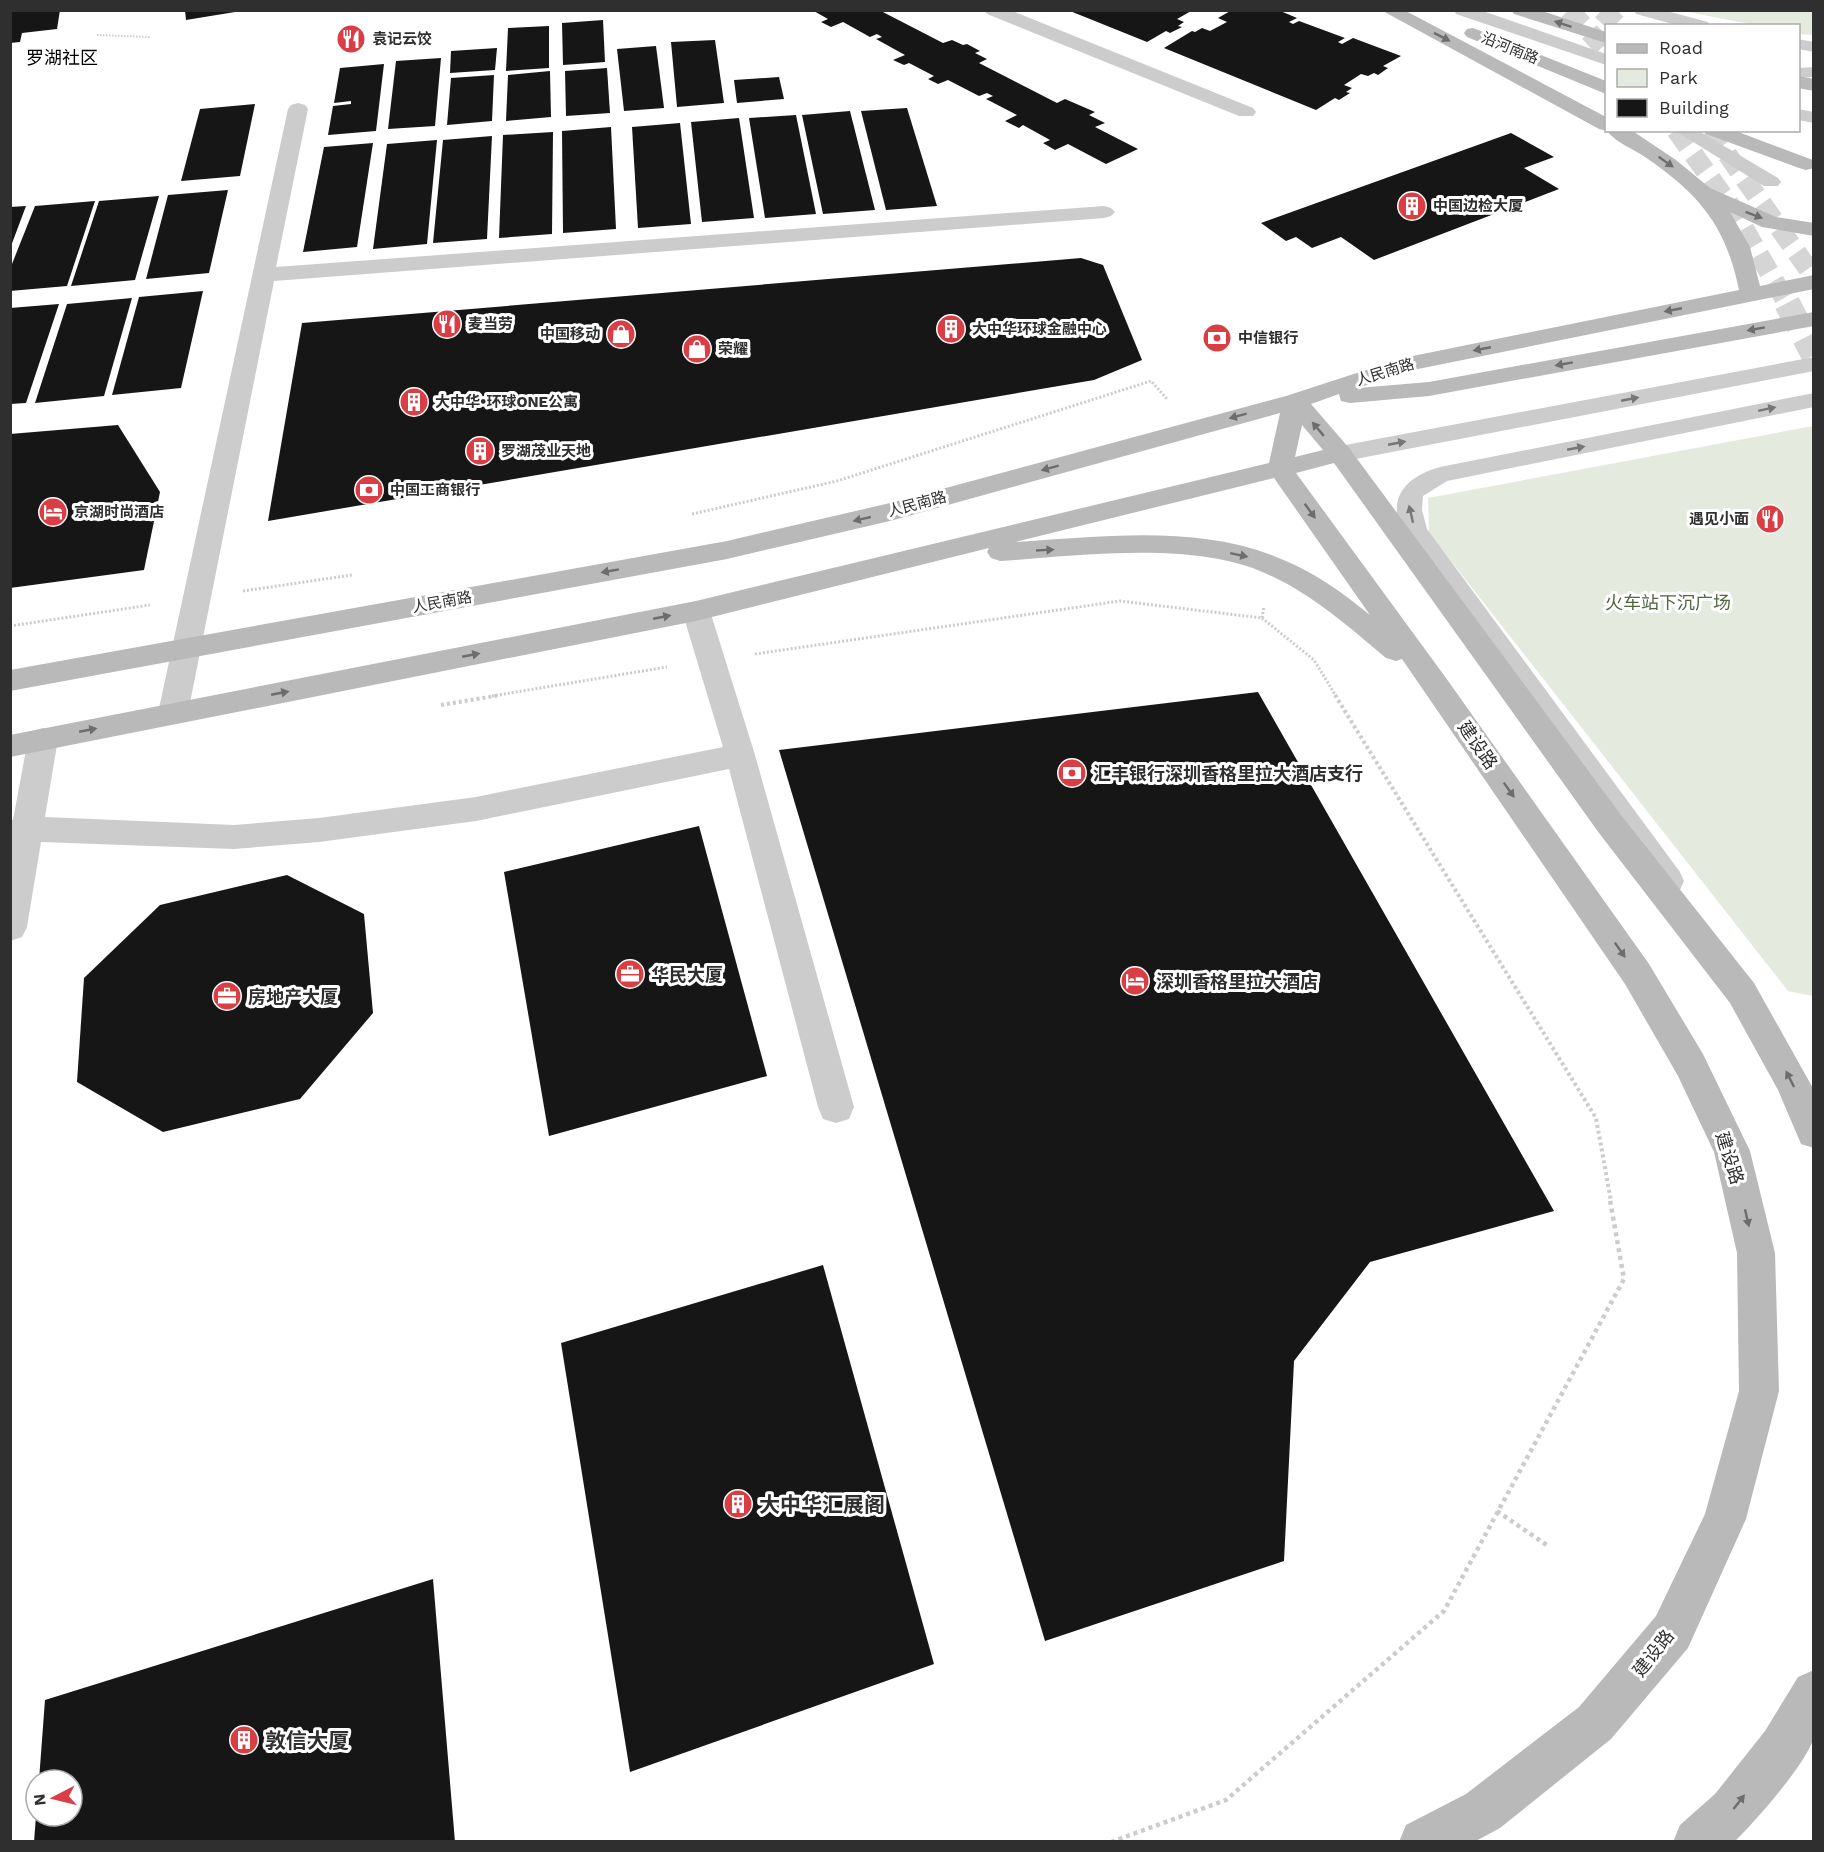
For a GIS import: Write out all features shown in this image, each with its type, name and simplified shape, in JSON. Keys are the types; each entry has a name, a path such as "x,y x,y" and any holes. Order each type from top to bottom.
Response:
{"main road":[{"path":"1390,10 1605,123"},
{"name":"沿河南路","path":"1413,10 1605,88"},
{"name":"沿河南路","path":"1461,10 1605,75"},
{"path":"1520,10 1605,38"},
{"path":"1619,132 1679,171 1720,215 1735,238 1744,260 1751,294"},
{"path":"1718,132 1806,164 1735,132"},
{"path":"1700,191 1770,222 1814,230"},
{"name":"人民南路","path":"10,681 727,550 890,512 1295,401 1403,365 1814,282"},
{"path":"1295,401 1429,388 1814,319"},
{"path":"1295,401 1340,454 1610,824 1742,993 1792,1082 1814,1132"},
{"path":"1280,469 1295,401"},
{"path":"10,746 696,611 1340,454"},
{"name":"建设路","path":"1280,469 1436,685 1636,974 1691,1065 1732,1151 1756,1253 1759,1391 1725,1520 1671,1632 1595,1723 1483,1811 1423,1842"},
{"path":"923,556 1160,546 1215,550 1256,559 1337,601 1436,685"},
{"path":"1697,1842 1732,1811 1782,1748 1814,1693"}],"street":[{"path":"993,10 1246,112"},
{"path":"173,714 298,109"},
{"path":"263,275 1104,212"},
{"path":"696,611 740,755 836,1107"},
{"path":"10,927 20,831 43,739"},
{"path":"20,831 234,837 319,830 476,808 627,780 740,755"}],"lane":[{"path":"1461,10 1605,60"},
{"path":"1642,10 1694,24"},
{"path":"1686,132 1771,182"},
{"path":"1340,454 1814,364"},
{"path":"1742,993 1640,838 1415,531 1407,510 1410,496 1423,483 1440,475 1814,400"}],"path":[{"path":"97,35 150,37"},
{"path":"690,514 837,481 1151,381 1192,429"},
{"path":"10,626 354,575"},
{"path":"1111,1842 1226,1800 1444,1611 1624,1280 1596,1118 1314,660 1262,618"},
{"path":"1497,1511 1548,1546"}],"green space":[{"path":"1683,11 1813,11 1813,35 1800,34 1800,24 1750,24"},
{"name":"火车站下沉广场","path":"1813,426 1813,996 1788,991 1429,533 1428,498"}],"building":[{"path":"10,10 60,10 57,29 22,33 20,42 10,43"},
{"path":"185,10 235,10 235,12 186,20"},
{"path":"812,10 879,10 943,43 952,40 963,45 967,44 980,51 975,53 987,59 979,63 1057,103 1065,99 1095,112 1089,115 1105,123 1095,127 1138,149 1106,164 1068,144 1055,150 1043,143 1050,140 1023,125 1019,128 1005,121 1017,115 986,99 993,96 987,93 979,96 948,80 938,84 928,79 934,76 909,63 904,65 893,60 905,55 876,39 882,37 877,34 870,37 843,22 831,27 821,22 828,19"},
{"path":"1193,10 1177,19 1184,22 1178,26 1182,27 1170,33 1166,31 1147,42 1070,11"},
{"path":"1232,10 1278,10 1297,18 1289,22 1293,24 1299,21 1345,38 1338,42 1342,44 1353,38 1401,56 1383,66 1388,68 1378,75 1361,74 1344,85 1352,88 1346,92 1350,93 1339,100 1335,98 1316,110 1164,48 1192,31 1195,32 1202,28 1210,31 1227,22 1218,18"},
{"path":"603,20 605,62 563,65 562,23"},
{"path":"549,26 549,68 506,71 508,28"},
{"path":"715,40 724,103 677,107 671,42"},
{"path":"656,46 664,108 624,111 617,49"},
{"path":"497,48 495,70 450,73 451,51"},
{"path":"441,58 435,126 388,129 396,61"},
{"path":"384,64 376,131 328,135 333,106 351,104 351,101 334,103 340,68"},
{"path":"607,68 610,113 566,116 565,71"},
{"path":"550,71 551,117 506,121 508,75"},
{"path":"494,75 492,121 447,125 451,78"},
{"path":"779,77 784,99 737,103 734,80"},
{"path":"255,104 240,176 181,181 200,109"},
{"path":"907,108 937,206 886,210 861,111"},
{"path":"850,111 875,210 823,214 802,115"},
{"path":"796,115 816,214 765,218 749,118"},
{"path":"739,118 754,218 702,222 691,122"},
{"path":"680,123 691,224 638,228 632,127"},
{"path":"611,127 616,229 563,233 562,131"},
{"path":"553,132 552,234 499,238 503,135"},
{"name":"中国边检大厦","path":"1511,133 1554,157 1524,168 1559,189 1374,260 1341,237 1312,248 1296,237 1286,241 1261,223"},
{"path":"492,136 487,239 433,243 443,140"},
{"path":"437,140 427,244 373,249 387,144"},
{"path":"373,143 357,247 303,252 324,147"},
{"path":"228,190 209,273 146,279 168,195"},
{"path":"159,196 135,280 71,286 99,201"},
{"path":"95,201 67,286 10,291 10,269 35,206"},
{"path":"26,206 11,246 10,246 10,207"},
{"name":"罗湖茂业天地","path":"1081,258 1103,265 1142,360 1094,380 268,521 302,323"},
{"path":"203,291 181,388 112,395 139,297"},
{"path":"132,298 104,396 35,403 67,304"},
{"path":"59,304 26,403 10,404 10,308"},
{"path":"118,425 160,492 144,570 10,588 10,434"},
{"name":"深圳香格里拉大酒店","path":"1258,692 1554,1211 1370,1262 1294,1361 1284,1561 1045,1641 779,750"},
{"name":"华民大厦","path":"699,826 767,1076 549,1136 504,872"},
{"name":"房地产大厦","path":"287,875 364,914 373,1013 300,1099 163,1132 77,1082 84,978 160,905"},
{"name":"大中华汇展阁","path":"823,1265 934,1664 630,1772 561,1343"},
{"name":"敦信大厦","path":"433,1579 455,1842 34,1842 35,1828 84,1828 84,1768 40,1768 45,1700"}],"tunnel":[{"path":"1569,10 1605,49"},
{"path":"1602,10 1617,24"},
{"path":"1677,132 1734,211 1788,305"},
{"path":"1711,132 1814,277"},
{"path":"1787,303 1814,355"}],"place":[{"name":"袁记云饺","path":"351,39"},
{"name":"中国边检大厦","path":"1412,206"},
{"name":"麦当劳","path":"447,324"},
{"name":"大中华环球金融中心","path":"951,329"},
{"name":"中国移动","path":"621,334"},
{"name":"中信银行","path":"1217,338"},
{"name":"荣耀","path":"697,349"},
{"name":"大中华•环球ONE公寓","path":"414,402"},
{"name":"罗湖茂业天地","path":"480,451"},
{"name":"中国工商银行","path":"369,490"},
{"name":"京湖时尚酒店","path":"53,512"},
{"name":"遇见小面","path":"1770,519"},
{"name":"汇丰银行深圳香格里拉大酒店支行","path":"1072,773"},
{"name":"华民大厦","path":"630,974"},
{"name":"深圳香格里拉大酒店","path":"1135,981"},
{"name":"房地产大厦","path":"227,996"},
{"name":"大中华汇展阁","path":"738,1504"},
{"name":"敦信大厦","path":"244,1740"}],"district":[{"name":"罗湖社区","path":"62,57"}]}
